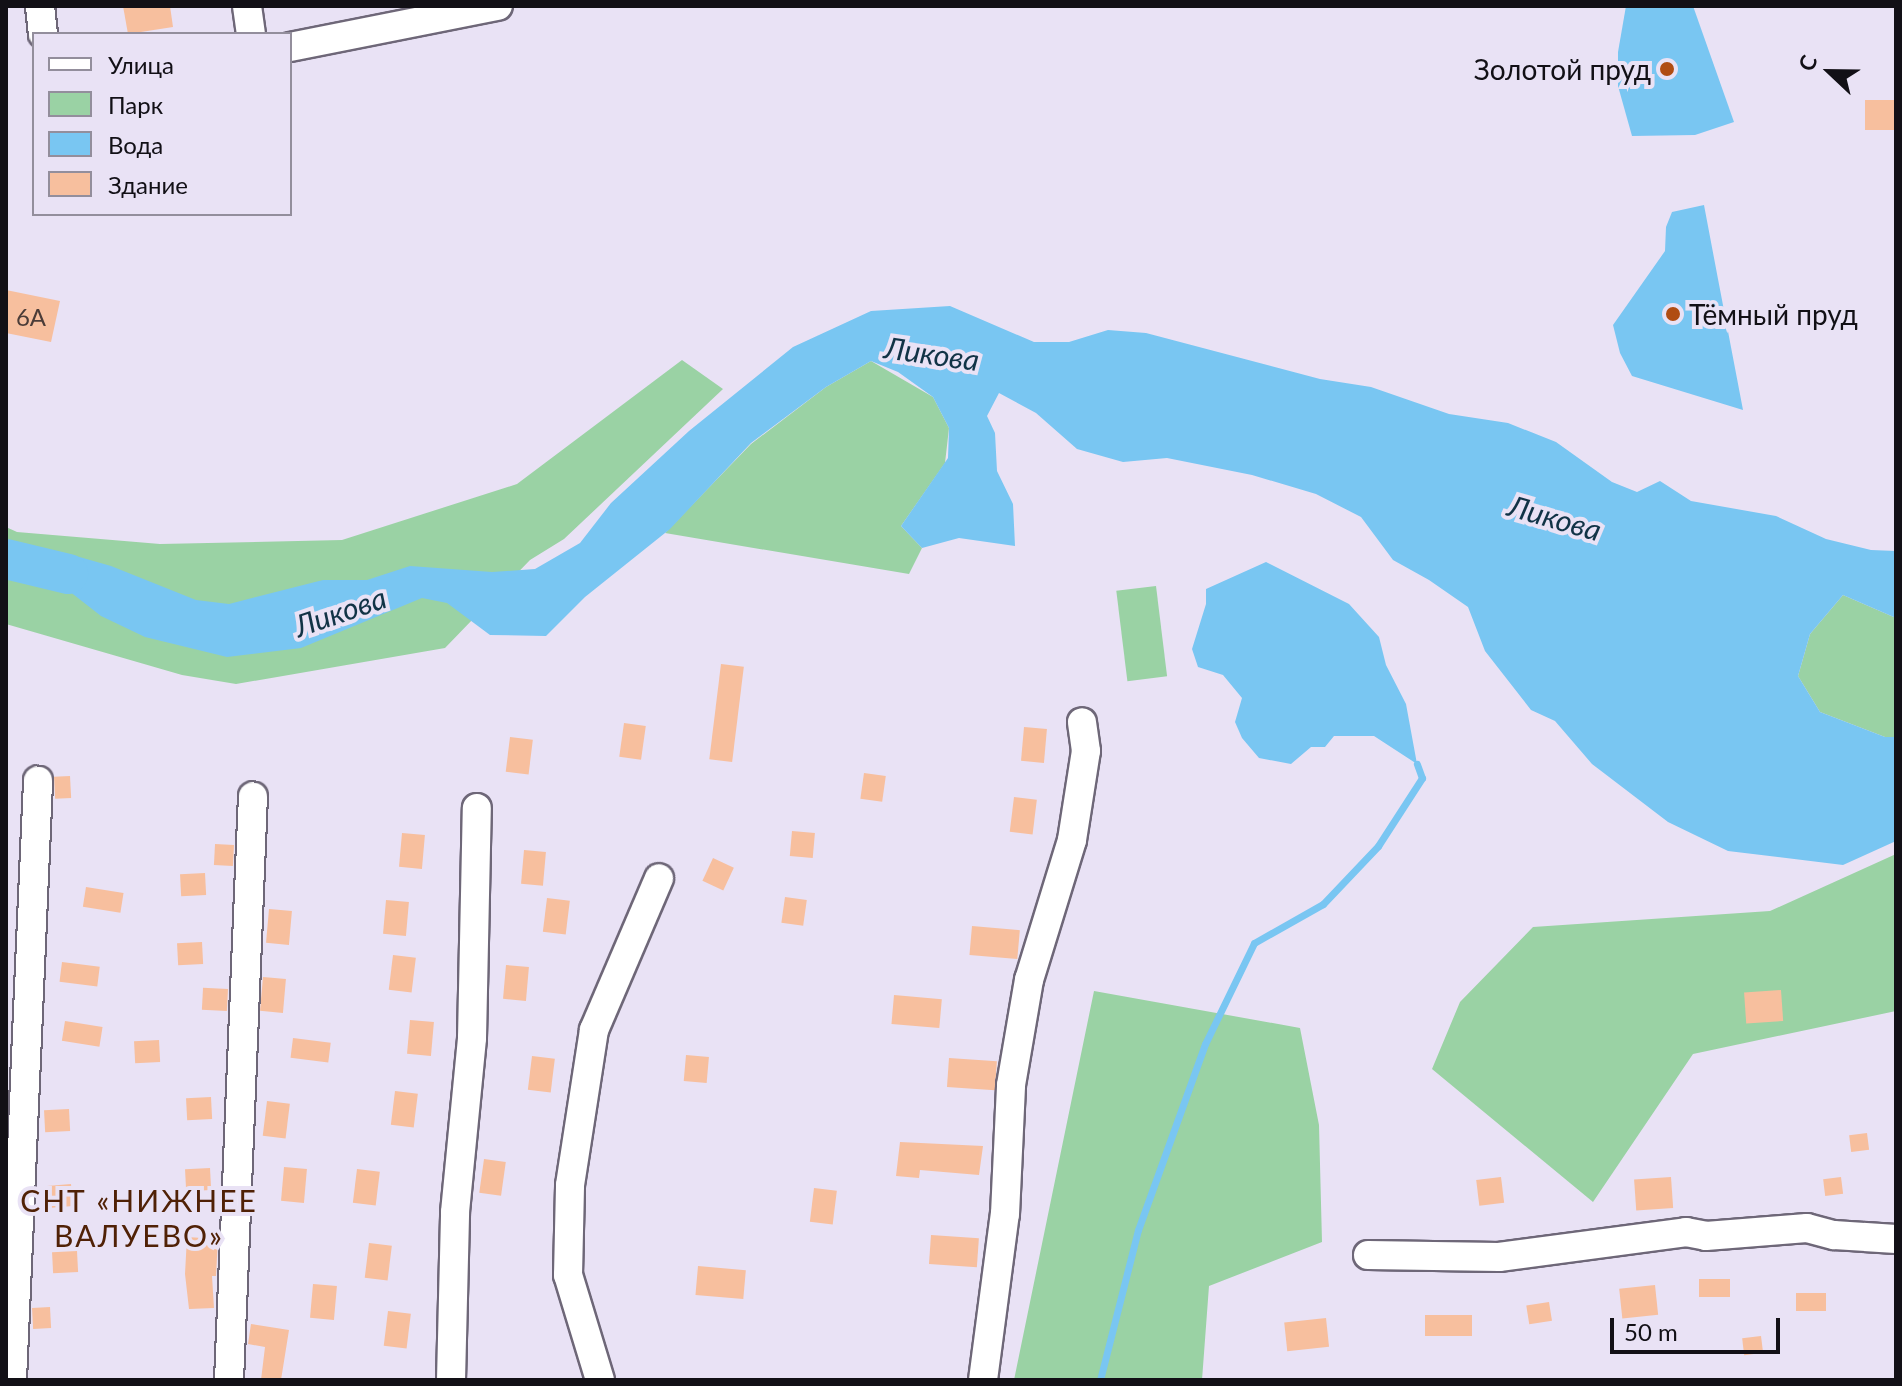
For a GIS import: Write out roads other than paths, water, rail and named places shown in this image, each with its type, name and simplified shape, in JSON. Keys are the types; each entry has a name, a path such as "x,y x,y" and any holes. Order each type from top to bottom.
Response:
{"street":[{"path":"40,6 43,32"},
{"path":"247,6 251,32"},
{"path":"292,47 498,6"},
{"path":"983,1380 1005,1214 1011,1085 1029,980 1072,840 1086,751 1082,722"},
{"path":"12,1380 38,781"},
{"path":"229,1380 246,1029 253,796"},
{"path":"451,1380 455,1212 472,1038 477,808"},
{"path":"600,1380 568,1275 570,1185 594,1030 659,878"},
{"path":"1368,1255 1499,1257 1686,1232 1706,1236 1807,1228 1834,1235 1896,1239"}],"water":[{"name":"Золотой пруд","path":"1626,6 1693,6 1734,122 1695,135 1632,136 1618,86 1618,52"},
{"name":"Тёмный пруд","path":"1704,205 1743,410 1632,376 1620,353 1613,325 1665,251 1666,227 1672,212"},
{"path":"950,306 1034,342 1069,342 1108,330 1146,333 1320,379 1371,387 1449,414 1508,423 1556,442 1612,482 1637,492 1660,481 1691,501 1776,516 1826,539 1871,550 1896,551 1896,618 1843,595 1810,634 1798,676 1820,712 1885,737 1896,737 1896,841 1843,865 1728,851 1668,822 1592,764 1555,721 1531,710 1485,651 1468,607 1393,560 1361,517 1316,494 1252,475 1167,458 1123,462 1077,449 1036,413 999,393 987,416 995,433 997,471 1013,504 1015,546 959,538 922,548 901,526 948,458 949,428 933,397 898,372 871,361 826,387 751,443 670,529 585,597 546,636 490,635 447,603 422,598 301,648 227,657 145,637 101,616 69,591 35,578 15,560 69,554 111,566 196,600 229,604 323,580 367,580 410,566 492,572 535,569 580,543 611,503 689,431 793,347 871,311"},
{"path":"1266,562 1349,604 1379,637 1386,665 1406,704 1417,764 1374,736 1334,736 1325,747 1311,747 1291,764 1259,758 1242,738 1235,722 1242,698 1223,675 1198,667 1192,649 1206,604 1206,589"}],"waterway":[{"name":"Ликова","path":"6,559 68,574"},
{"path":"1100,1380 1138,1230 1205,1044 1254,943 1323,904 1378,846 1422,778 1417,764"}],"place":[{"name":"Золотой пруд","path":"1667,69"},
{"name":"Тёмный пруд","path":"1673,314"}],"district":[{"name":"СНТ «НИЖНЕЕ ВАЛУЕВО»","path":"139,1217"}]}
